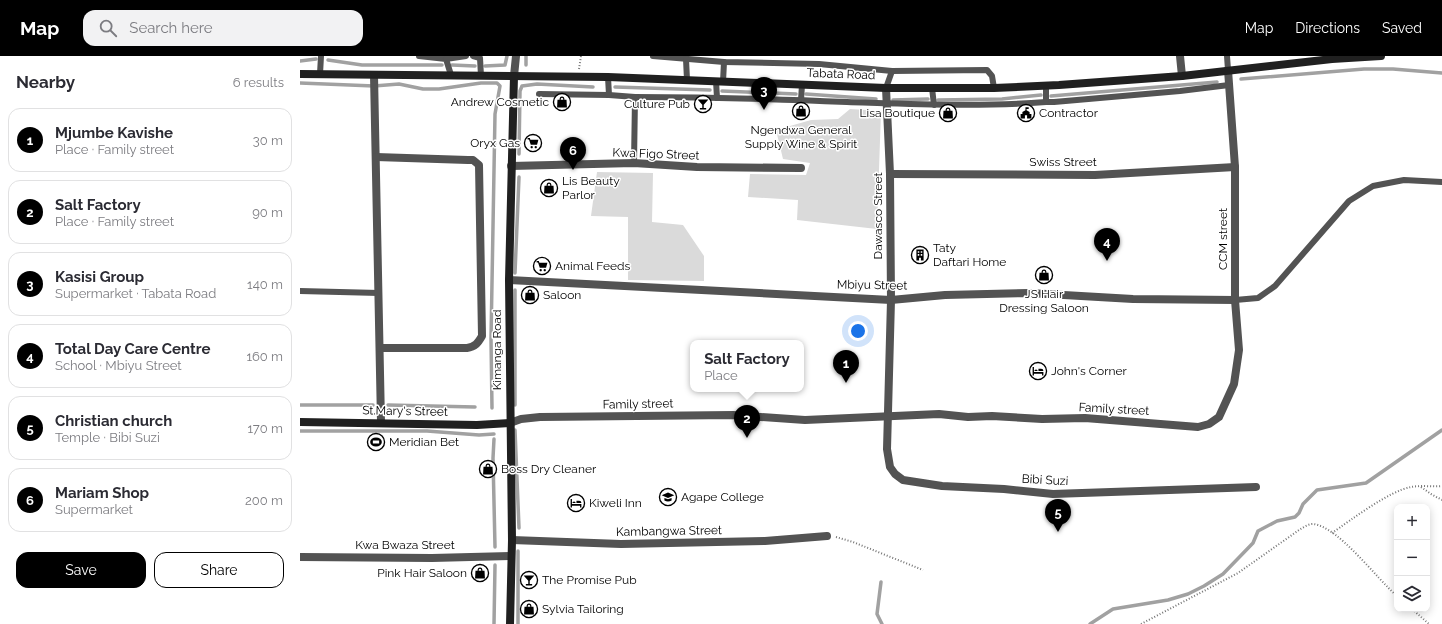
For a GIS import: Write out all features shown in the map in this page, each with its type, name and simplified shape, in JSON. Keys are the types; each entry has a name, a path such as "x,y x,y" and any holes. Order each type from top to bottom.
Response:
{"main road":[{"name":"Tabata Road","path":"300,74 608,77 886,88 994,88 1046,86 1182,76 1332,58 1381,56"},
{"name":"Kimanga Road","path":"510,624 510,556 512,540 509,280 514,76"},
{"name":"St.Mary's Street","path":"300,422 381,422 477,425 510,423"}],"street":[{"path":"514,76 516,56"},
{"path":"1180,56 1182,76"},
{"name":"CCM street","path":"1225,406 1234,384 1239,350 1235,300 1235,167 1228,70"},
{"path":"374,75 381,422"},
{"name":"Dawasco Street","path":"886,88 890,174 891,300 889,394 887,417"},
{"path":"376,157 473,160 479,165 482,336 479,342 472,347 466,348 380,348"},
{"name":"Kwa Figo Street","path":"511,166 634,163 697,167 801,168"},
{"name":"Swiss Street","path":"890,174 1095,175 1235,167"},
{"name":"Mbiyu Street","path":"509,280 891,300 945,295 1029,293 1133,299 1235,300"},
{"name":"Family street","path":"510,423 521,419 540,418 733,415 805,420 938,414 968,417 992,416 1042,419 1085,418 1198,427 1209,424 1219,417 1225,406"},
{"name":"Bibi Suzi","path":"887,417 887,449 890,467 895,474 903,480 942,486 1004,489 1053,494 1256,487"},
{"name":"Kambangwa Street","path":"512,540 622,544 765,541 827,536"},
{"name":"Kwa Bwaza Street","path":"300,557 510,556"}],"lane":[{"path":"320,74 321,56"},
{"path":"418,56 446,59 466,56"},
{"path":"473,56 480,58 481,76"},
{"path":"653,56 724,62 819,64 892,71 987,70 992,76 994,88"},
{"path":"1227,56 1228,70"},
{"path":"446,59 451,75"},
{"path":"686,59 687,80"},
{"path":"717,98 724,62"},
{"path":"886,88 892,71"},
{"path":"608,77 609,95"},
{"path":"801,100 802,85"},
{"path":"539,94 801,100 934,105 1010,105 1180,91 1229,85"},
{"path":"1046,86 1046,102"},
{"path":"932,88 934,105"},
{"path":"634,163 635,97"},
{"path":"1235,300 1258,298 1275,286 1349,201 1373,186 1404,180 1442,182"},
{"path":"300,291 379,293"}],"path":[{"path":"1332,533 1391,495 1403,489 1413,486 1442,486"},
{"path":"1422,487 1442,500"},
{"path":"1141,624 1238,573 1307,525 1313,524 1325,528 1345,542 1394,593"},
{"path":"827,536 853,542 923,570"},
{"path":"1415,612 1429,624"}],"shaded area":[{"path":"850,109 881,111 877,229 797,220 798,200 748,197 750,174 806,175 810,163 783,159 776,130 811,120 838,119"},
{"path":"597,172 653,173 652,222 683,225 704,256 704,281 628,280 628,217 591,216"}],"waterway":[{"path":"485,66 505,65 507,56"},
{"path":"526,56 526,65"},
{"path":"300,61 316,59"},
{"path":"328,60 362,65 442,65"},
{"path":"452,65 475,66"},
{"path":"1241,79 1364,69 1393,69 1442,73"},
{"path":"1051,96 1217,82"},
{"path":"300,83 374,86 399,84 423,89 439,89 481,83 497,83 500,86 495,114 491,339 492,408"},
{"path":"519,154 520,91 522,86 537,84 593,87"},
{"path":"615,87 710,90"},
{"path":"722,91 796,94"},
{"path":"806,94 876,99"},
{"path":"938,100 1002,99 1041,95"},
{"path":"893,100 928,99"},
{"path":"515,273 519,177"},
{"path":"515,290 515,405"},
{"path":"300,405 373,405"},
{"path":"388,405 475,407"},
{"path":"515,430 519,528"},
{"path":"1090,624 1113,609 1168,600 1188,594 1204,586 1223,574 1253,543 1258,531 1277,521 1295,517 1299,513 1303,504 1317,490 1366,483 1442,430"},
{"path":"300,431 427,431 479,435 494,434"},
{"path":"494,439 495,547"},
{"path":"518,551 518,624"},
{"path":"494,624 495,565"},
{"path":"881,582 877,614 882,624"}],"place":[{"name":"Andrew Cosmetic","path":"562,102"},
{"name":"Culture Pub","path":"703,104"},
{"name":"Kasisi Group","path":"764,110"},
{"name":"Ngendwa General Supply Wine & Spirit","path":"801,111"},
{"name":"Lisa Boutique","path":"948,113"},
{"name":"Contractor","path":"1026,113"},
{"name":"Oryx Gas","path":"533,143"},
{"name":"Mariam Shop","path":"573,170"},
{"name":"Lis Beauty Parlor","path":"549,188"},
{"name":"Taty Daftari Home","path":"920,255"},
{"name":"Total Day Care Centre","path":"1107,261"},
{"name":"Animal Feeds","path":"542,266"},
{"name":"JS Hair Dressing Saloon","path":"1044,275"},
{"name":"Saloon","path":"530,295"},
{"name":"John's Corner","path":"1038,371"},
{"name":"Mjumbe Kavishe","path":"846,383"},
{"name":"Salt Factory","path":"747,438"},
{"name":"Meridian Bet","path":"376,442"},
{"name":"Boss Dry Cleaner","path":"488,469"},
{"name":"Agape College","path":"668,497"},
{"name":"Kiweli Inn","path":"576,503"},
{"name":"Christian church","path":"1058,532"},
{"name":"Pink Hair Saloon","path":"480,573"},
{"name":"The Promise Pub","path":"529,580"},
{"name":"Sylvia Tailoring","path":"529,609"}]}
